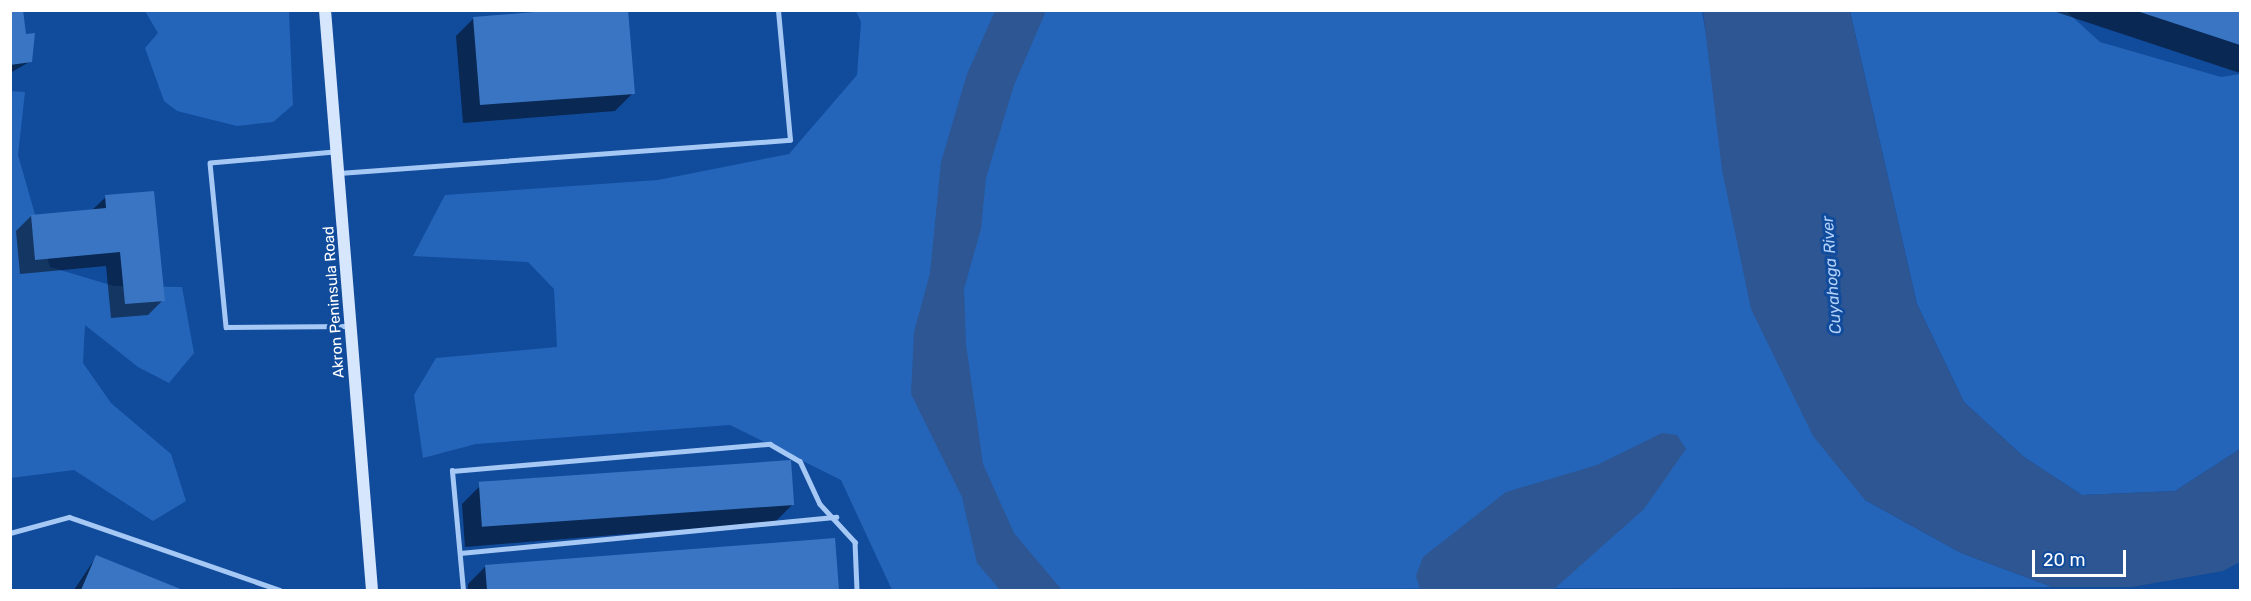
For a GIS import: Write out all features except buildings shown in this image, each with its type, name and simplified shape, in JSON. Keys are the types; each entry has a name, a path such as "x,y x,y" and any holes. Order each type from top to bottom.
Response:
{"street":[{"name":"Akron Peninsula Road","path":"325,10 372,591"}],"lane":[{"path":"338,173 790,140 778,10"},
{"path":"337,152 210,163 226,327 351,326"},
{"path":"463,591 452,471 770,444 800,461 820,504 836,517 855,542 857,591"},
{"path":"10,533 69,517 280,591"},
{"path":"460,553 836,517"}],"shaded area":[{"path":"145,11 289,11 293,105 273,122 237,126 177,111 164,101 145,48 158,33"},
{"path":"856,11 1702,11 1707,40 1865,500 1961,553 2052,587 892,590 841,480 730,425 476,444 423,458 414,395 436,358 557,347 554,289 528,262 413,256 445,195 658,180 789,154 857,75 861,22"},
{"path":"1850,11 2066,11 2100,42 2221,77 2240,74 2240,449 2175,491 2082,495 2024,457 1964,402 1917,304"},
{"path":"10,91 25,92 18,155 50,267 114,286 182,287 194,353 169,383 138,367 85,325 83,363 111,403 171,454 186,501 153,521 74,470 11,478"}],"water":[{"path":"995,11 1046,11 1014,85 986,178 981,229 964,289 966,344 983,464 1014,533 1062,590 1000,590 977,563 962,497 911,394 914,332 930,273 941,162 967,74"},
{"name":"Cuyahoga River","path":"1703,11 1850,11 1917,304 1964,402 2024,457 2082,495 2175,491 2240,449 2240,562 2223,571 2132,587 2052,587 1961,553 1865,500 1813,436 1751,309 1722,170"},
{"path":"1662,433 1677,435 1686,449 1644,509 1553,590 1420,590 1416,576 1423,557 1506,492 1597,465"}]}
